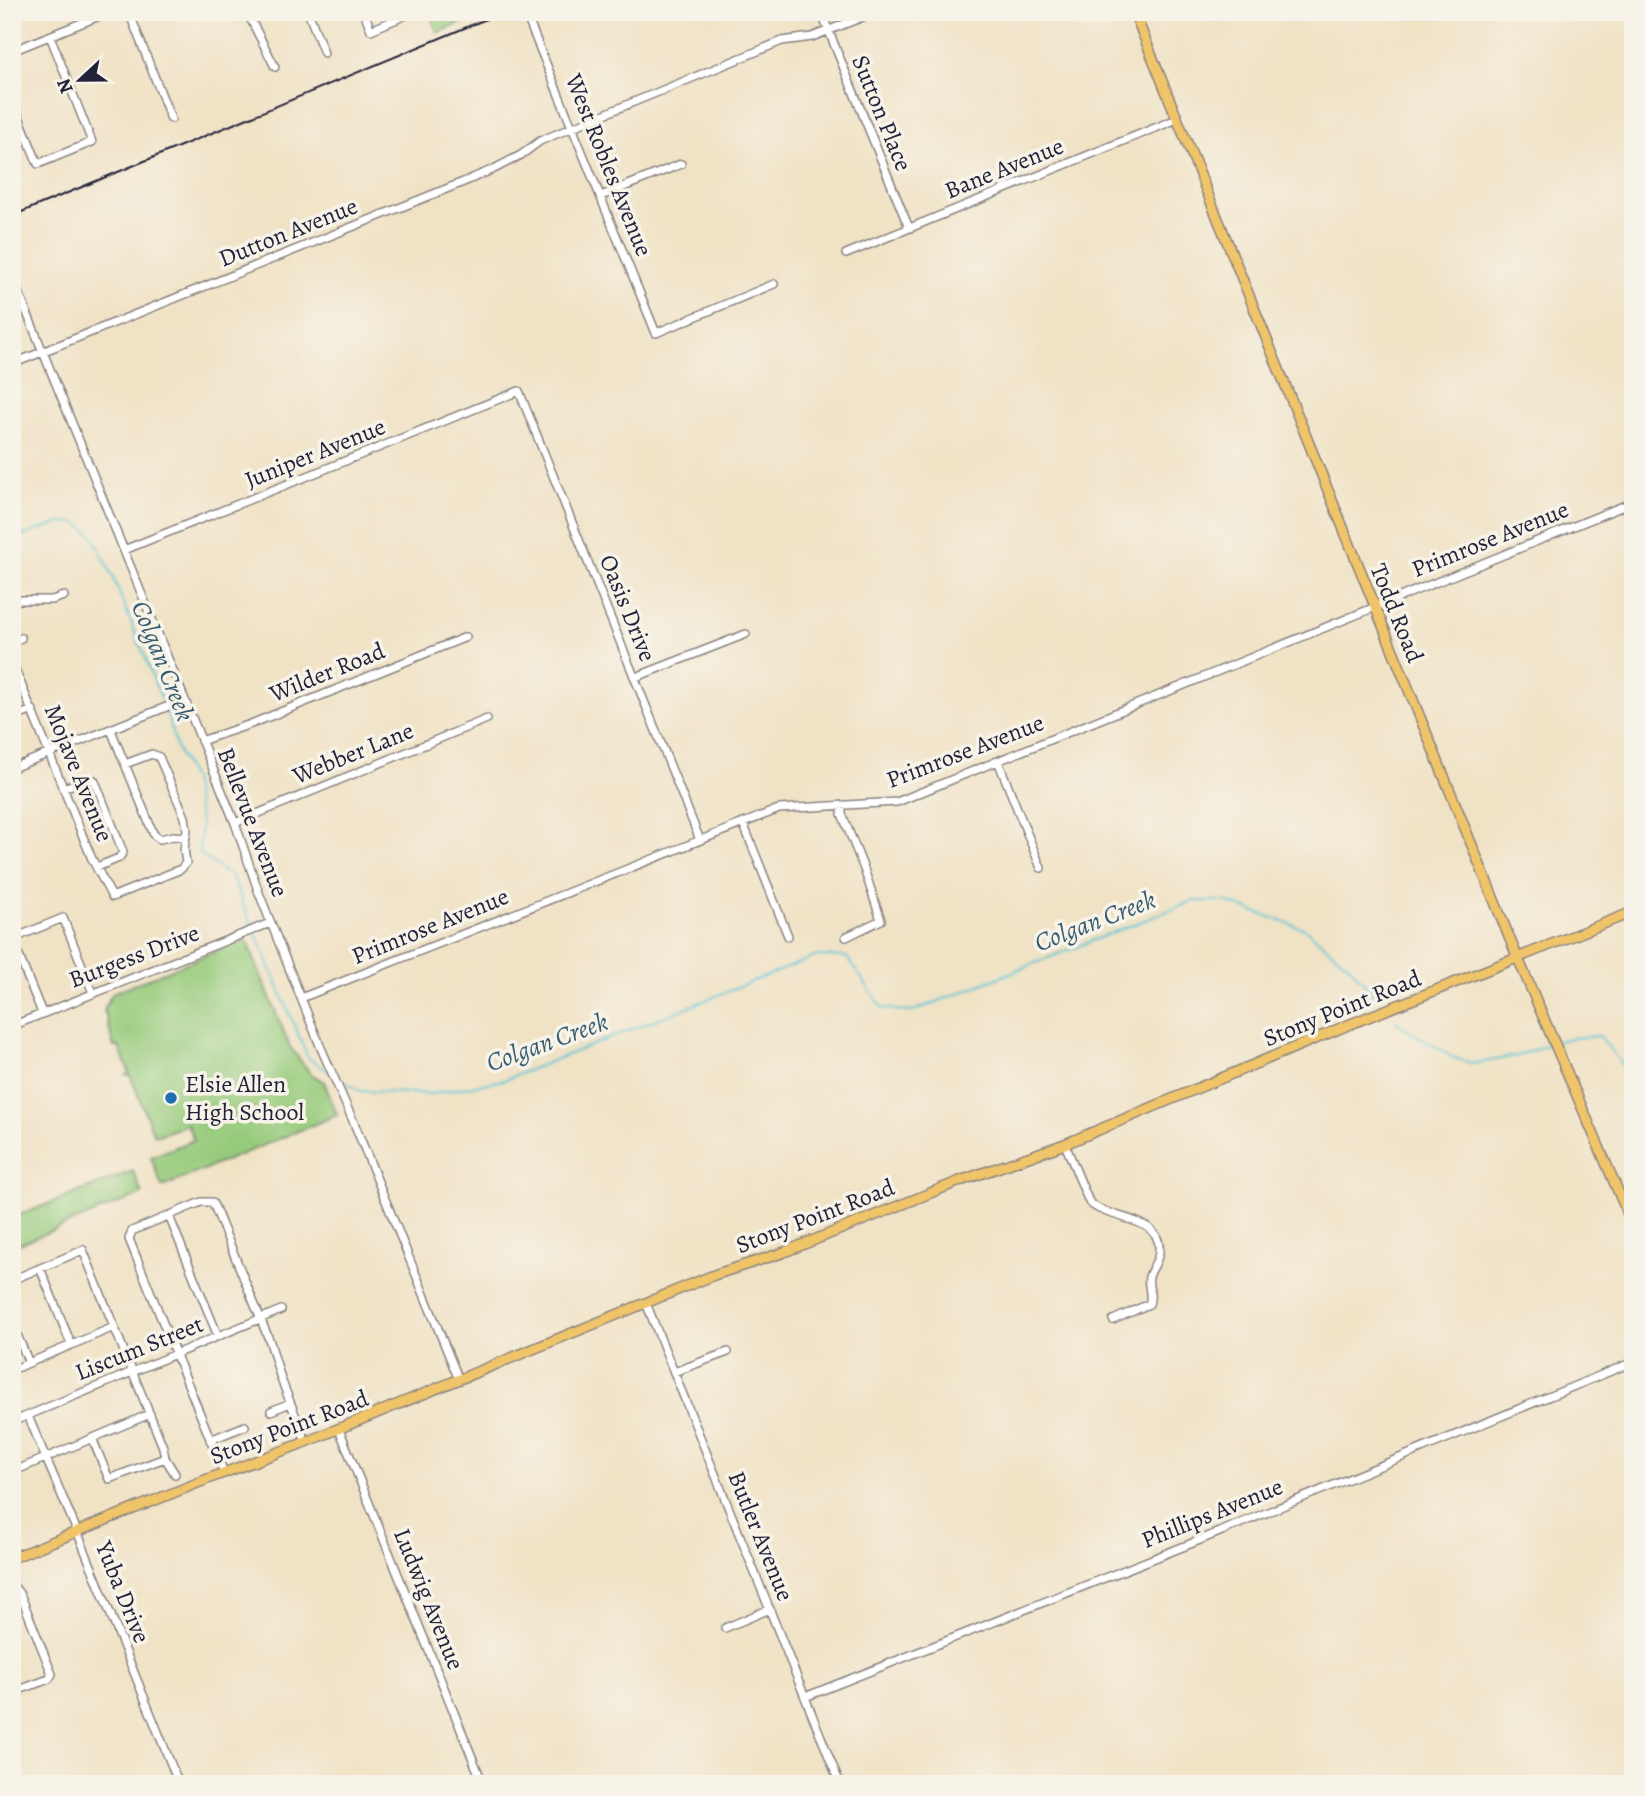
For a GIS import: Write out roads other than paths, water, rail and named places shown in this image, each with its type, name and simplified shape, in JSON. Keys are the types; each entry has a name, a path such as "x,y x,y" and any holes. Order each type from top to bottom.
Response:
{"main road":[{"name":"Todd Road","path":"1134,12 1518,958 1633,1226"},
{"name":"Stony Point Road","path":"12,1558 339,1429 714,1275 782,1253 960,1181 1065,1144 1348,1025 1633,912"}],"street":[{"path":"12,51 108,12"},
{"path":"129,12 171,119"},
{"path":"247,12 275,67"},
{"path":"309,12 324,53"},
{"path":"364,12 371,30 413,12"},
{"name":"West Robles Avenue","path":"525,12 656,333 774,284"},
{"name":"Sutton Place","path":"821,12 909,228"},
{"name":"Dutton Avenue","path":"12,364 461,183 505,164 540,141 782,41 812,37 875,12"},
{"path":"12,100 38,164 92,142 50,36"},
{"name":"Bane Avenue","path":"846,254 1177,118"},
{"path":"601,196 681,163"},
{"name":"Bellevue Avenue","path":"12,276 234,823 327,1063 459,1380"},
{"name":"Juniper Avenue","path":"124,550 519,391"},
{"name":"Oasis Drive","path":"519,391 700,840"},
{"name":"Primrose Avenue","path":"301,998 779,809 897,802 1633,502"},
{"path":"12,600 52,600 64,596"},
{"path":"636,677 746,634"},
{"name":"Wilder Road","path":"201,741 466,637"},
{"path":"12,642 21,638"},
{"name":"Mojave Avenue","path":"12,662 112,897 183,868 186,863 185,837"},
{"path":"12,768 184,700"},
{"path":"12,718 33,710"},
{"name":"Webber Lane","path":"234,823 486,719"},
{"path":"111,730 125,765 154,835 160,839 185,837 185,817 159,757 152,754 125,765"},
{"path":"998,761 1041,868"},
{"path":"64,788 89,778 94,780 97,786 123,852 119,858 97,867"},
{"path":"842,805 842,814 877,902 881,920 846,937"},
{"path":"743,823 788,936"},
{"path":"42,1013 12,939 63,918 93,993"},
{"name":"Burgess Drive","path":"12,1026 271,923"},
{"path":"1065,1144 1089,1202 1107,1214 1146,1226 1153,1231 1159,1246 1157,1261 1149,1276 1149,1304 1113,1320"},
{"path":"224,1473 129,1239 132,1231 201,1202 212,1202 306,1442"},
{"path":"169,1216 218,1336"},
{"path":"12,1280 83,1250 150,1414 165,1458 176,1474"},
{"path":"40,1268 71,1344"},
{"name":"Butler Avenue","path":"646,1303 840,1784"},
{"name":"Liscum Street","path":"12,1422 281,1310"},
{"path":"12,1323 29,1363"},
{"path":"12,1370 114,1327"},
{"path":"674,1372 728,1352"},
{"name":"Phillips Avenue","path":"805,1697 1195,1542 1633,1362"},
{"path":"271,1411 290,1403"},
{"path":"12,1472 150,1414"},
{"name":"Yuba Drive","path":"28,1416 78,1531 179,1784"},
{"path":"210,1440 245,1426"},
{"name":"Ludwig Avenue","path":"339,1429 483,1784"},
{"path":"92,1438 109,1479 165,1458"},
{"path":"12,1584 21,1596 52,1674 49,1679 19,1690 12,1686"},
{"path":"12,1599 21,1596"},
{"path":"725,1628 770,1609"}],"waterway":[{"name":"Colgan Creek","path":"12,539 60,523 78,523 93,536 113,577 164,705"},
{"name":"Colgan Creek","path":"166,710 176,747 192,779 201,826 199,853 232,877 252,926"},
{"name":"Colgan Creek","path":"336,1076 360,1091 431,1094 504,1080 817,956 847,957 882,1008 911,1012 1193,901 1223,901 1305,929 1351,967 1376,998"},
{"name":"Colgan Creek","path":"255,931 308,1058 328,1071"},
{"name":"Colgan Creek","path":"1396,1022 1452,1057 1474,1064 1517,1056 1552,1043"},
{"name":"Colgan Creek","path":"1557,1041 1600,1036 1633,1080"}],"railway":[{"path":"12,216 503,12"}],"place":[{"name":"Elsie Allen High School","path":"171,1098"}]}
